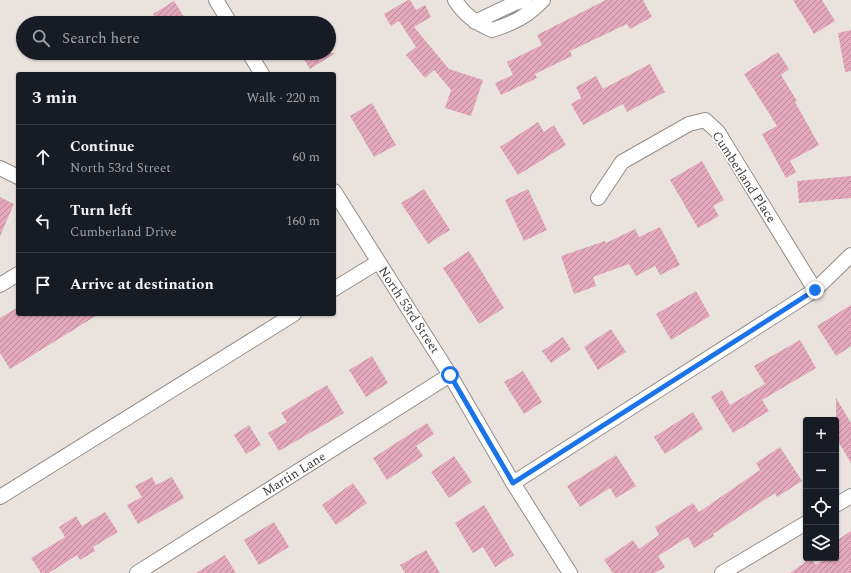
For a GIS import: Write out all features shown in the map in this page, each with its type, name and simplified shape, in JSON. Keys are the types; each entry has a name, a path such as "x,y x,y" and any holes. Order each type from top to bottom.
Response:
{"street":[{"path":"216,0 226,16"},
{"path":"455,0 460,8 475,22 492,30 511,24 531,12 543,0"},
{"path":"475,22 515,3 525,0"},
{"path":"253,60 261,72"},
{"name":"Cumberland Place","path":"598,198 622,162 689,124 706,120 718,132 815,290"},
{"path":"0,168 16,176"},
{"name":"North 53rd Street","path":"336,194 450,375 564,571"},
{"path":"513,483 815,290 851,255"},
{"path":"336,288 378,262"},
{"path":"0,285 16,275"},
{"path":"0,497 291,316"},
{"name":"Martin Lane","path":"137,573 450,375"},
{"path":"839,503 851,496"},
{"path":"722,573 803,525"}],"building":[{"path":"410,0 416,10 425,5 431,17 414,27 449,69 483,80 471,116 445,108 451,90 434,70 425,78 406,55 416,47 399,21 391,26 384,14"},
{"path":"606,0 643,0 652,17 630,29 627,24 570,51 572,56 535,74 537,78 501,95 495,83 513,75 507,62 542,45 537,35"},
{"path":"793,0 822,0 835,21 814,34"},
{"path":"174,1 184,16 154,16 153,14"},
{"path":"851,30 851,71 845,72 838,33"},
{"path":"778,52 789,69 781,75 797,101 795,102 819,145 790,161 796,172 786,178 762,134 777,126 744,74"},
{"path":"304,60 325,60 310,69"},
{"path":"650,64 665,92 627,112 623,104 583,125 571,104 581,98 576,87 596,76 603,89"},
{"path":"372,103 396,145 374,157 350,116"},
{"path":"538,122 544,132 554,125 566,145 518,175 500,147"},
{"path":"702,161 724,200 713,206 719,216 698,228 670,180"},
{"path":"851,176 851,198 799,203 797,181"},
{"path":"424,189 450,230 428,244 401,203"},
{"path":"528,189 547,230 524,241 505,200"},
{"path":"0,197 14,204 0,236"},
{"path":"660,227 680,265 660,275 655,266 636,276 629,264 593,277 596,286 574,294 561,256 605,241 606,243 635,229 639,237"},
{"path":"469,251 504,308 479,324 443,268"},
{"path":"696,291 710,316 671,340 656,314"},
{"path":"851,305 851,346 836,356 817,326"},
{"path":"16,308 16,316 96,316 10,369 0,353 0,318"},
{"path":"611,329 626,352 598,370 584,347"},
{"path":"563,337 571,349 551,363 542,351"},
{"path":"800,340 816,368 762,400 769,411 733,433 711,397 722,390 730,405 765,384 754,366"},
{"path":"372,356 388,383 366,397 349,370"},
{"path":"523,371 542,402 524,414 504,382"},
{"path":"327,385 344,413 279,451 268,433 287,422 281,413"},
{"path":"836,398 851,423 851,463 839,443 839,417 836,417"},
{"path":"693,412 703,429 665,454 654,437"},
{"path":"427,423 434,434 416,446 423,456 387,480 373,458"},
{"path":"249,425 261,445 246,454 234,435"},
{"path":"780,447 802,481 777,497 775,493 713,534 714,536 694,548 688,537 658,556 665,567 655,573 613,573 604,560 633,540 639,549 659,535 655,527 693,503 699,512 760,470 756,463"},
{"path":"616,455 636,486 616,498 610,488 580,507 567,486"},
{"path":"454,456 472,482 449,498 431,472"},
{"path":"152,477 156,485 172,477 184,498 138,524 127,505 142,497 135,486"},
{"path":"353,483 367,503 336,525 322,505"},
{"path":"484,505 514,555 495,567 483,547 473,553 455,523"},
{"path":"105,512 118,532 93,547 95,551 80,560 77,555 49,573 41,573 31,558 65,537 59,527 76,516 82,526"},
{"path":"274,522 289,547 259,565 244,540"},
{"path":"851,531 851,573 790,573 807,561 813,561 816,565 822,561 839,561 839,539"},
{"path":"426,550 440,573 405,573 400,565"},
{"path":"225,555 236,573 196,573"}],"route":[{"path":"450,375 513,483 815,290"}]}
